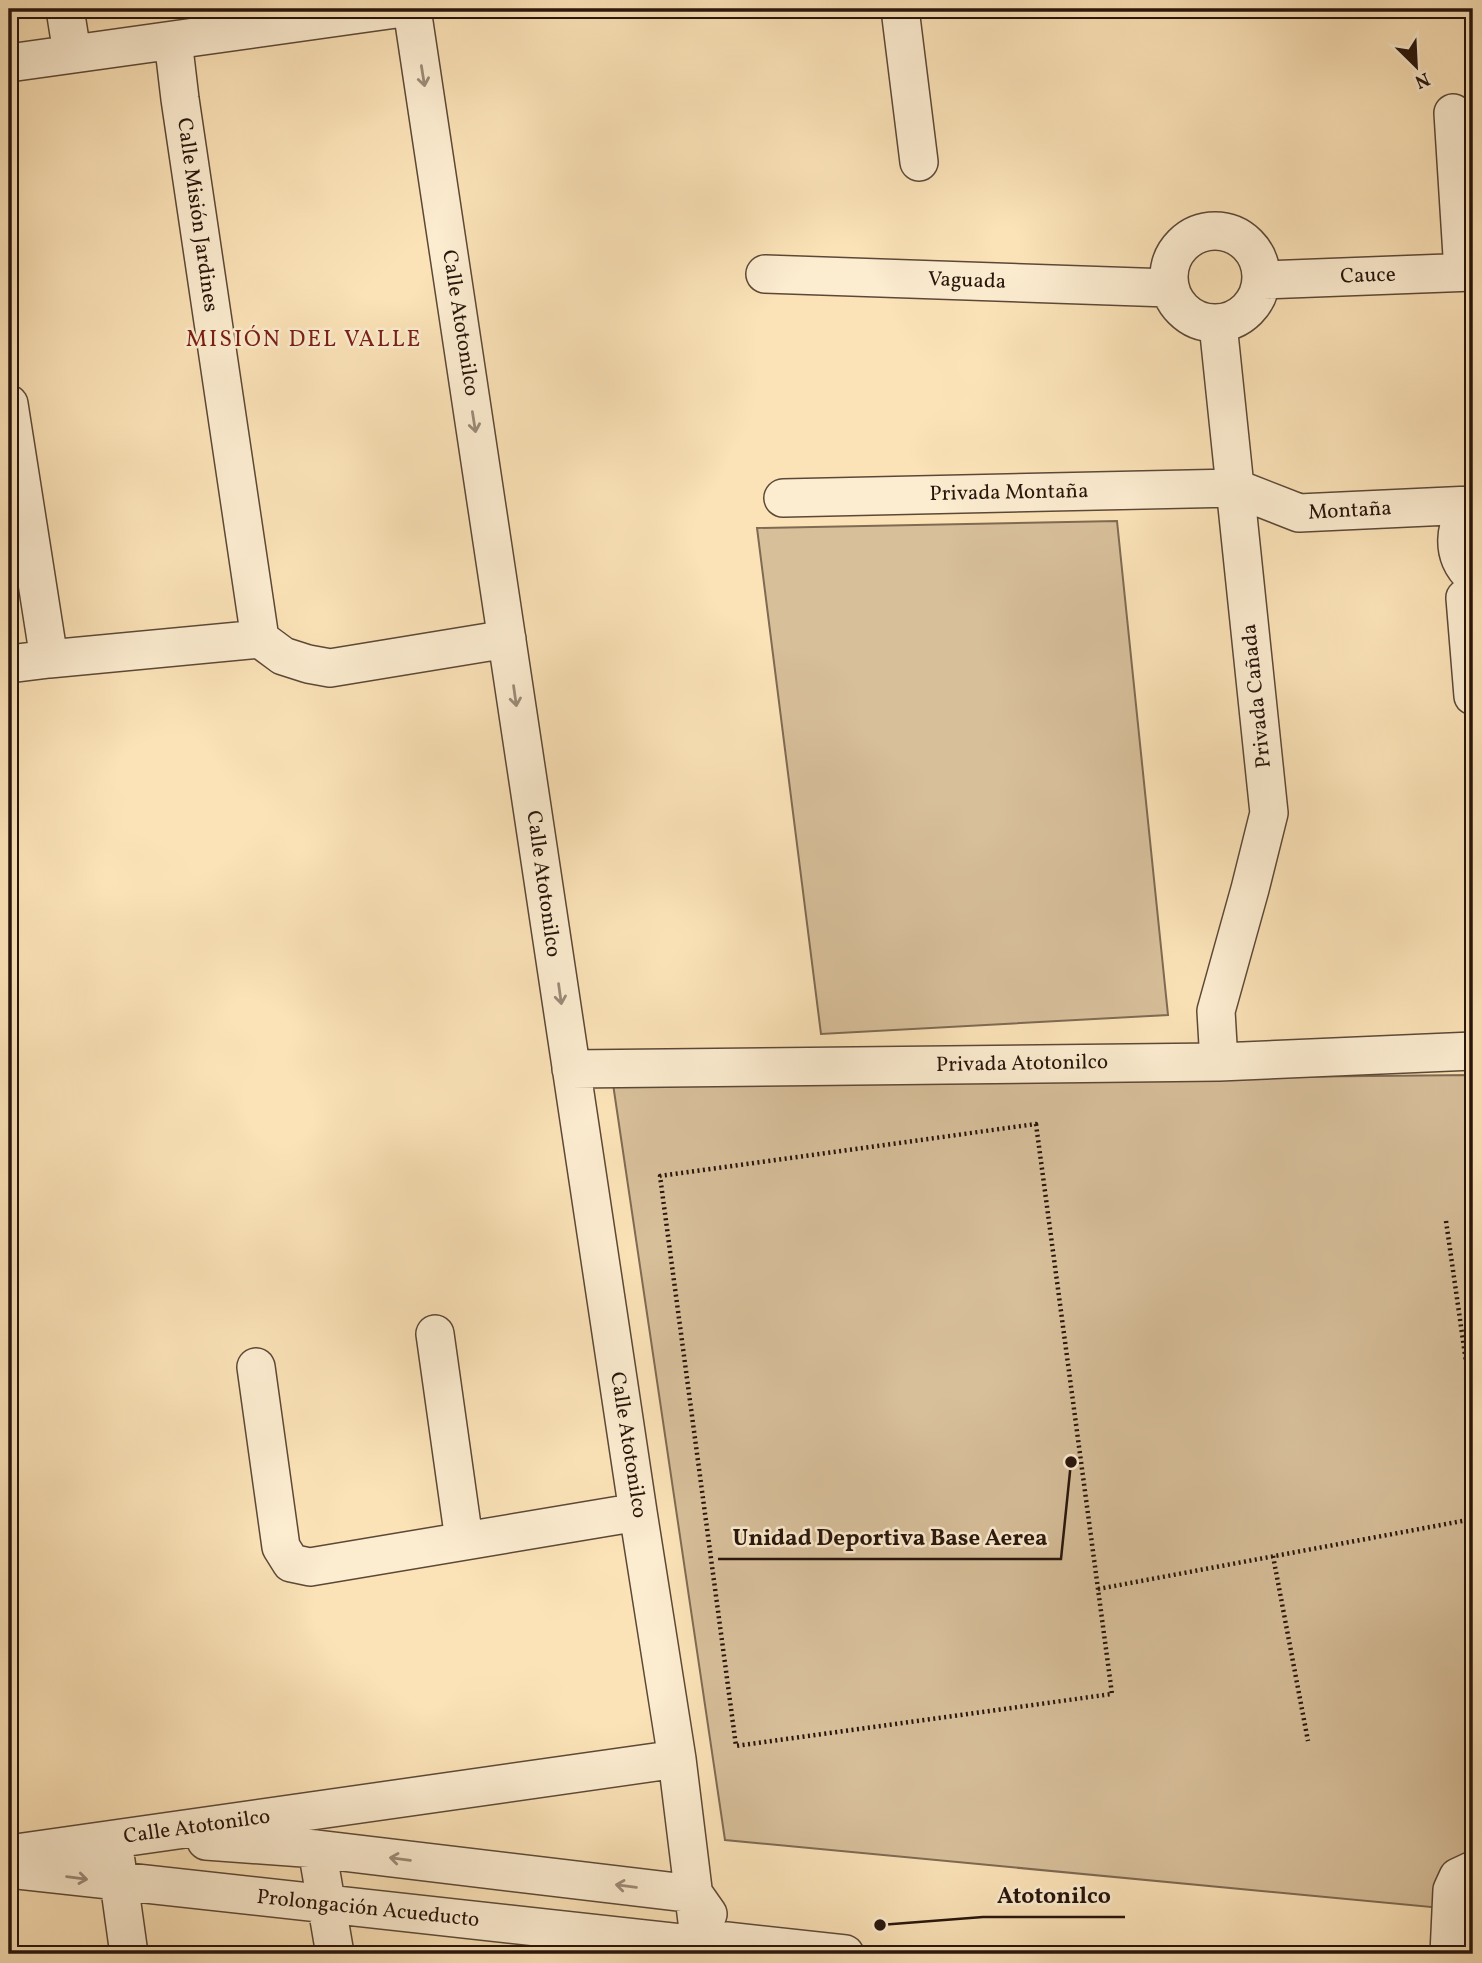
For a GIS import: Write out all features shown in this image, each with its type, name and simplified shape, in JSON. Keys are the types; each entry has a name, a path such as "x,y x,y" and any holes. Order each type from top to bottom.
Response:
{"street":[{"path":"65,9 72,53"},
{"path":"9,63 396,9"},
{"name":"Calle Atotonilco","path":"412,9 677,1759 694,1894"},
{"path":"900,9 919,162"},
{"name":"Calle Misión Jardines","path":"173,40 260,639"},
{"path":"1452,113 1468,272"},
{"path":"1223,230 1244,239 1258,257 1263,280 1256,301 1240,317 1219,324 1197,321 1179,308 1169,288 1170,265 1181,245 1200,233 1223,230"},
{"name":"Cauce","path":"1263,280 1468,272"},
{"name":"Vaguada","path":"765,274 1169,288"},
{"name":"Privada Cañada","path":"1219,324 1269,813 1216,1011 1219,1062"},
{"path":"9,404 49,659"},
{"name":"Privada Montaña","path":"783,498 1235,488"},
{"name":"Montaña","path":"1235,488 1299,513 1472,504"},
{"path":"1472,504 1458,525 1456,548 1465,569 1473,576"},
{"path":"1473,592 1465,598 1473,696"},
{"path":"9,664 260,639 283,656 330,668 507,639"},
{"name":"Privada Atotonilco","path":"571,1069 1219,1062 1473,1051"},
{"path":"435,1334 464,1540"},
{"path":"256,1367 281,1547 290,1563 310,1567 638,1512"},
{"name":"Calle Atotonilco","path":"9,1853 677,1759"},
{"path":"129,1954 119,1883 124,1837 317,1849 694,1894 709,1947"},
{"path":"317,1849 335,1954"},
{"name":"Prolongación Acueducto","path":"9,1870 326,1904 549,1941 834,1954"},
{"path":"1450,1954 1452,1890 1458,1877 1473,1870"},
{"path":"538,1875 549,1941"}],"path":[{"path":"1036,1124 1098,1589 1112,1694 736,1746 660,1175 1036,1124"},
{"path":"1446,1221 1473,1411"},
{"path":"1098,1589 1473,1519"},
{"path":"1273,1556 1308,1741"}],"shaded area":[{"path":"1117,521 1168,1015 821,1034 757,528"},
{"path":"1473,1075 1473,1911 725,1840 613,1084"}],"place":[{"name":"Unidad Deportiva Base Aerea","path":"1071,1462"},
{"name":"Atotonilco","path":"880,1925"}],"district":[{"name":"MISIÓN DEL VALLE","path":"304,340"}]}
